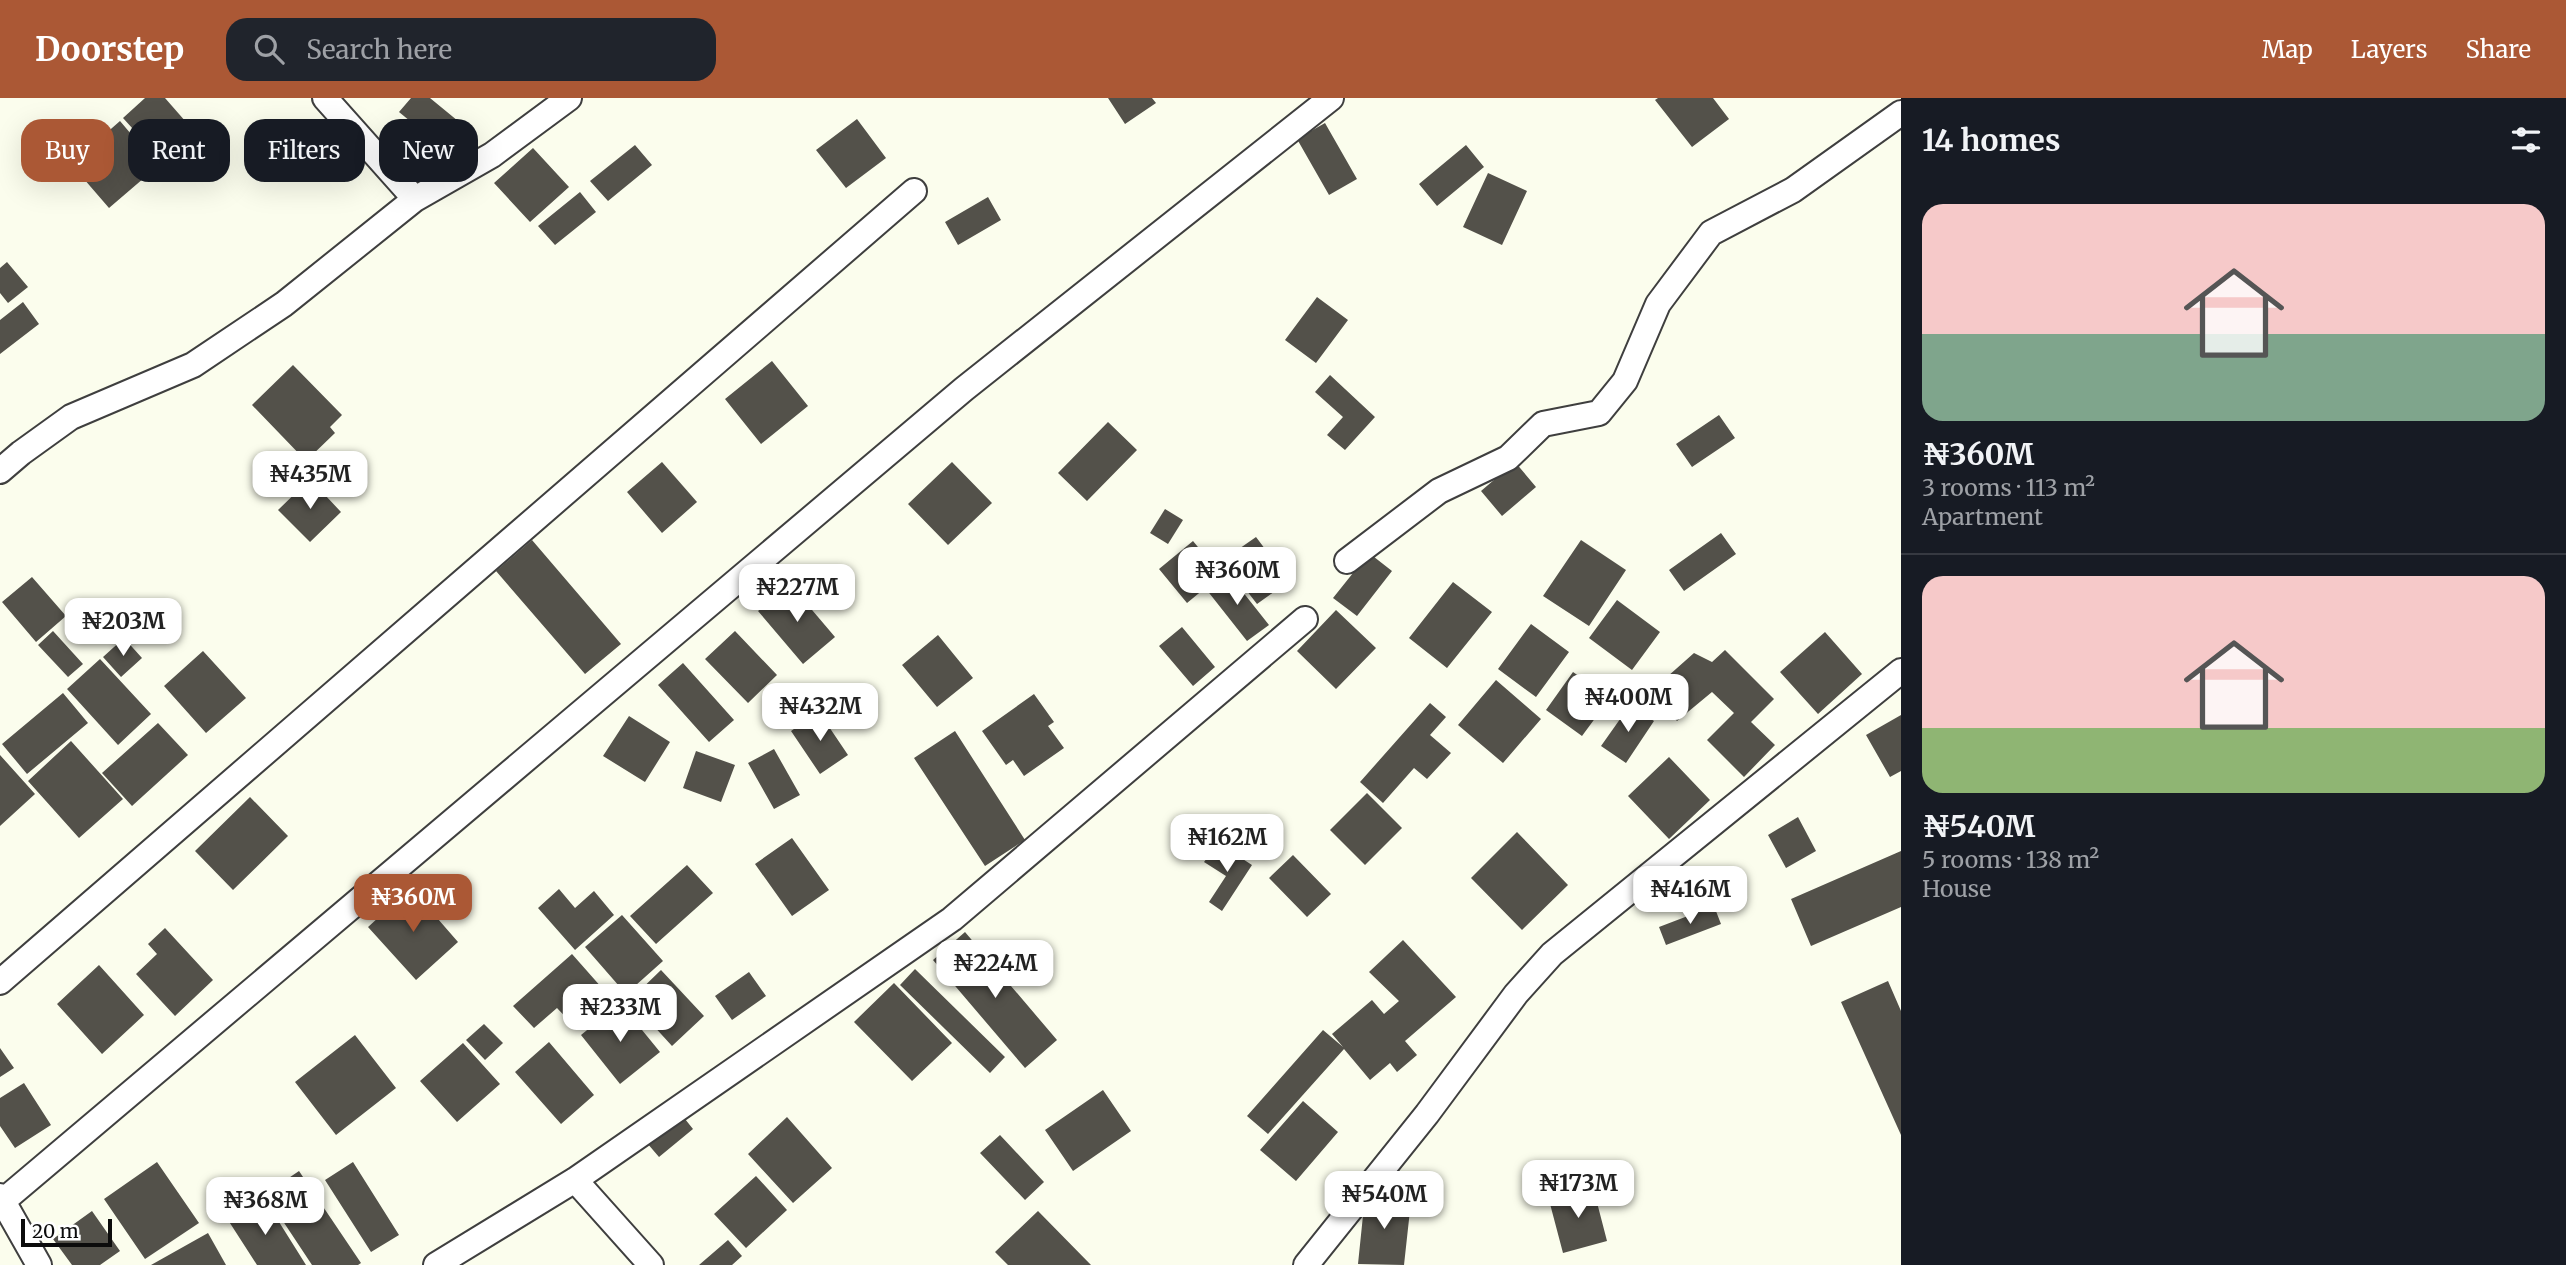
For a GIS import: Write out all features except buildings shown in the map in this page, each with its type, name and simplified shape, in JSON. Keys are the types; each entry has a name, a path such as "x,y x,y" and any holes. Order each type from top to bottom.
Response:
{"street":[{"path":"325,98 415,199"},
{"path":"0,471 71,418 193,365 284,304 415,199 492,155 569,98"},
{"path":"39,1265 1,1198 964,389 1331,98"},
{"path":"1347,561 1439,491 1508,458 1543,424 1599,414 1625,381 1658,304 1711,233 1793,190 1901,113"},
{"path":"0,982 914,191"},
{"path":"436,1265 575,1180 952,919 1305,619"},
{"path":"1306,1265 1427,1114 1516,994 1552,954 1901,671"},
{"path":"575,1180 652,1265"}]}
